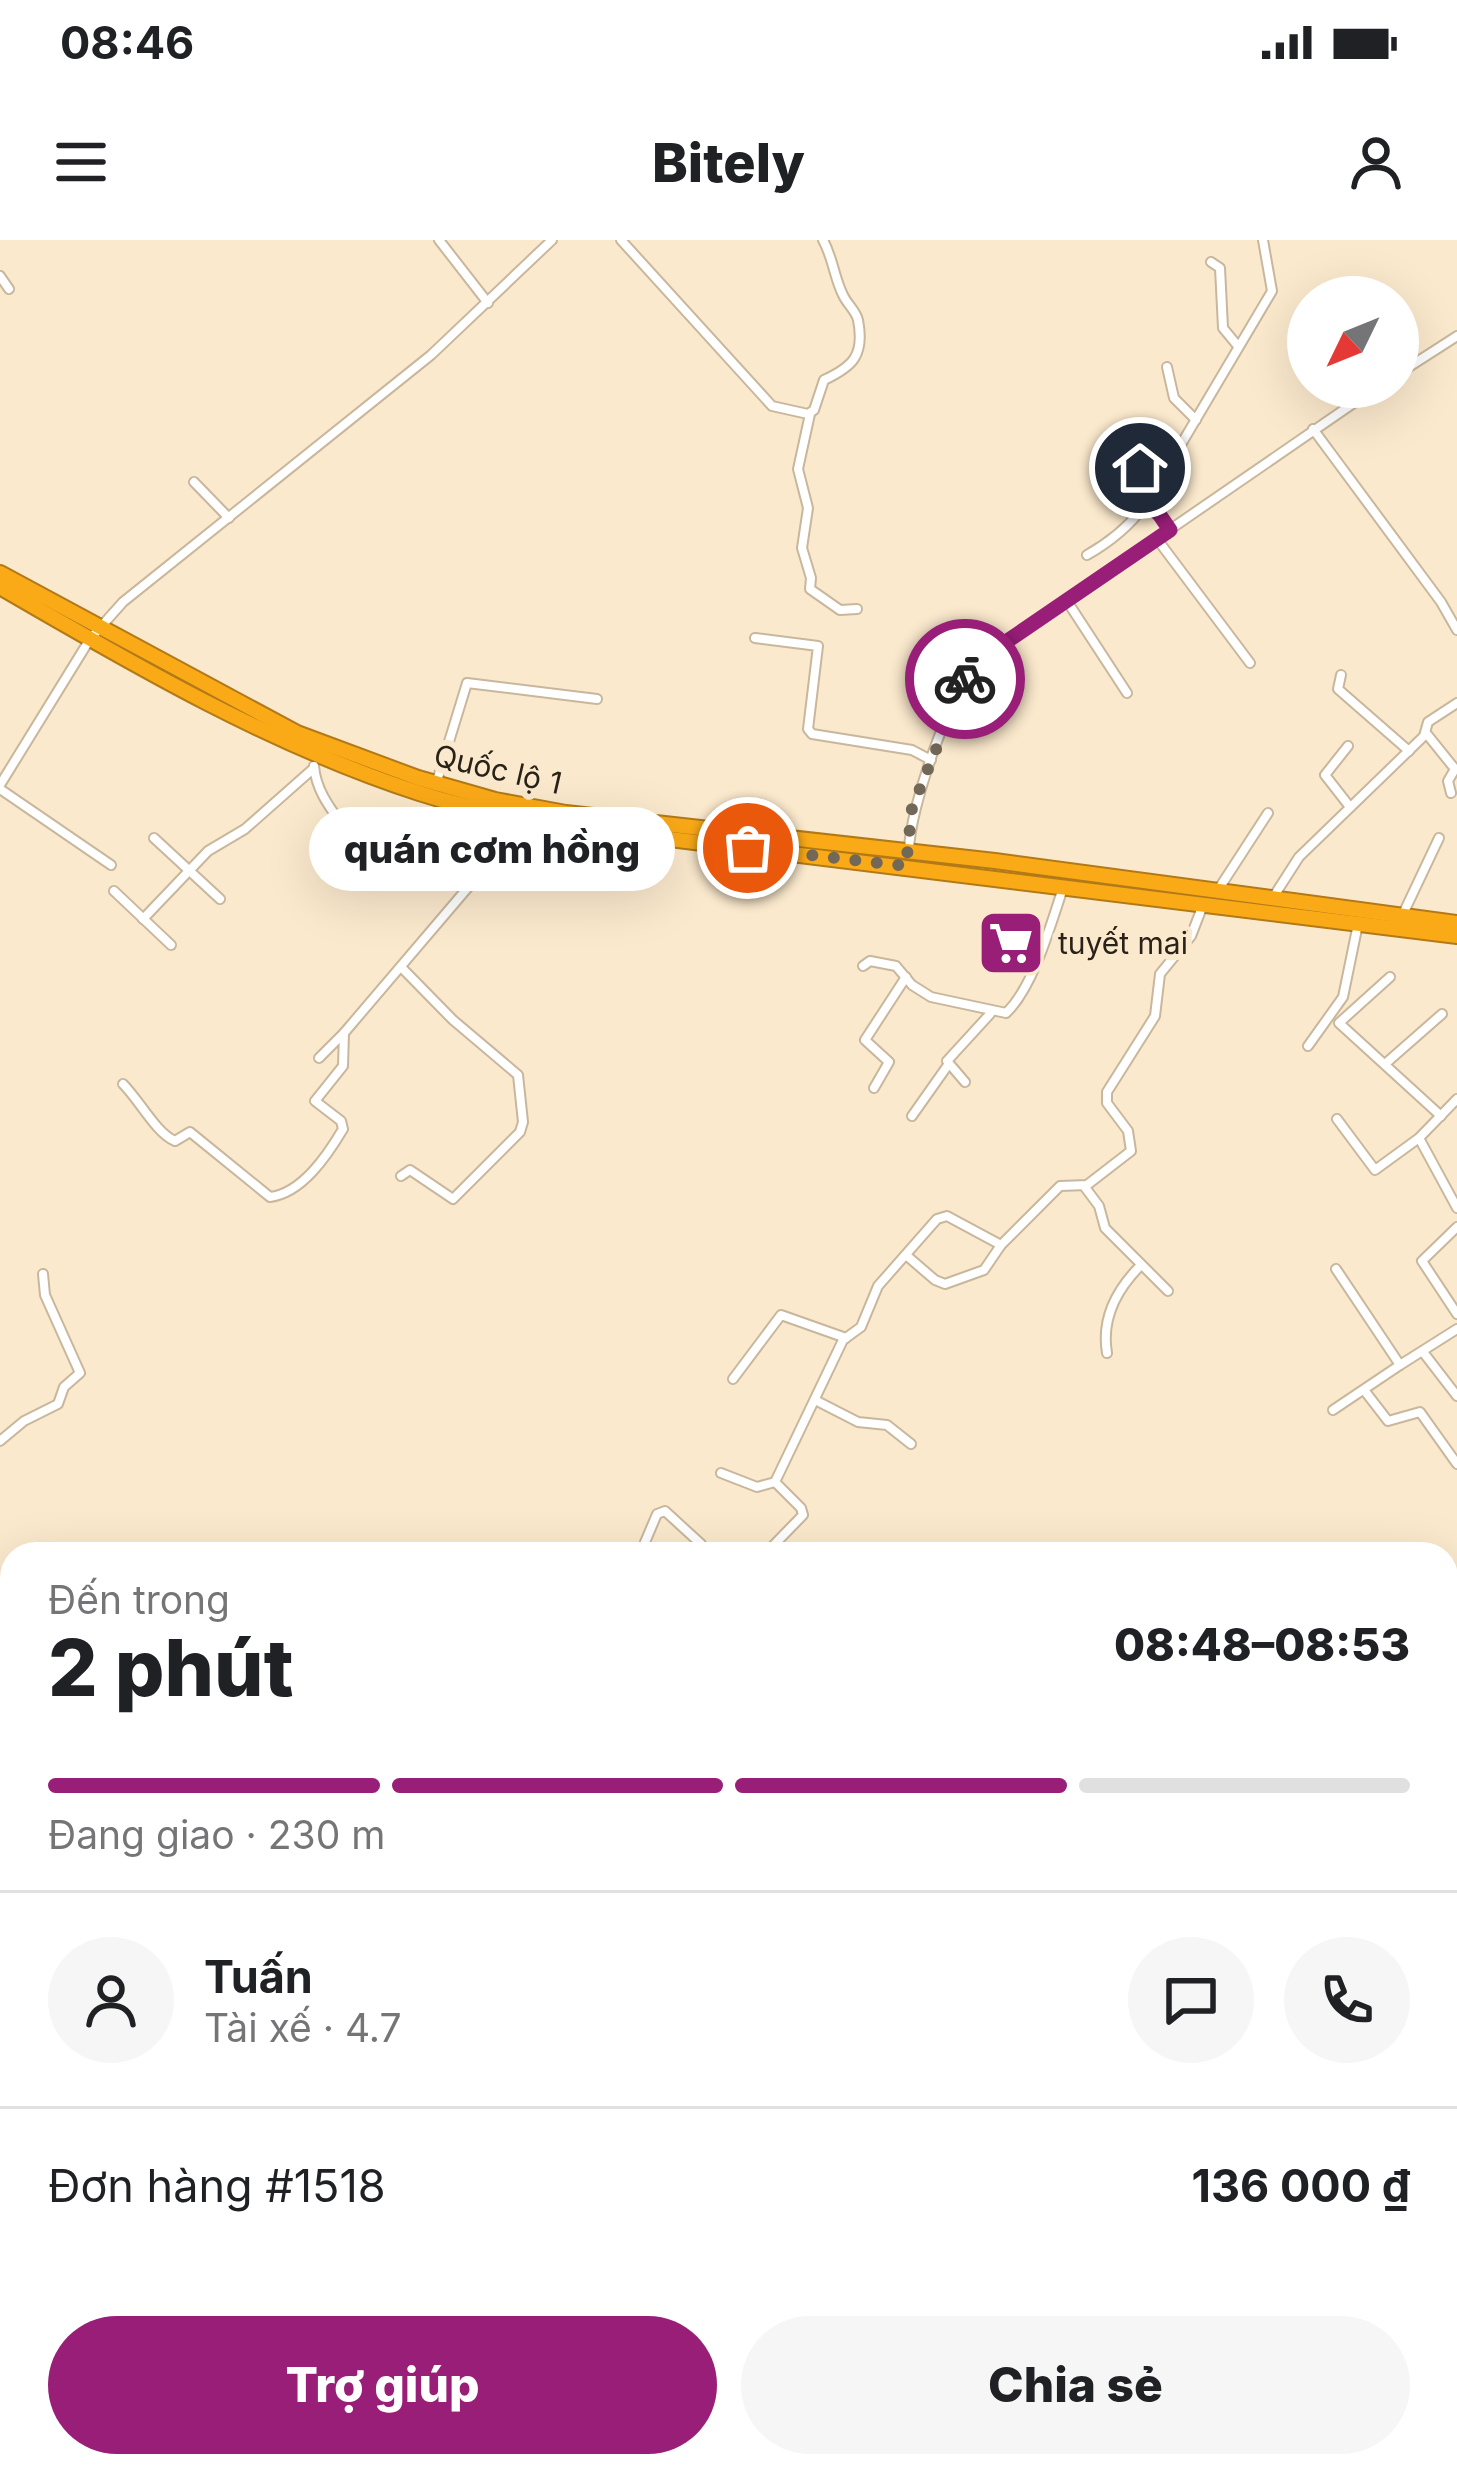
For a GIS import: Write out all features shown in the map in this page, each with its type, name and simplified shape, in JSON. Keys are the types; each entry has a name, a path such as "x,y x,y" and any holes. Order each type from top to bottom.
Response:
{"highway":[{"name":"Quốc lộ 1","path":"0,573 95,634 314,760 519,818 1217,891 1457,922"},
{"name":"Quốc lộ 1","path":"0,586 297,733 436,784 495,800 907,858 1064,886 1457,936"}],"street":[{"path":"439,240 488,303"},
{"path":"111,865 0,787 95,634 123,602 431,355 552,240"},
{"path":"621,240 772,406 810,414"},
{"path":"823,240 843,296 858,317 856,359 849,369 824,380 810,414 798,470 808,508 802,548 812,578 809,589 840,610 857,609"},
{"path":"1087,556 1123,531 1146,504 1272,291 1263,240"},
{"path":"1211,262 1220,268 1223,328 1237,345"},
{"path":"0,276 10,289"},
{"path":"1419,360 1457,336"},
{"path":"1167,367 1174,398 1196,420"},
{"path":"907,858 912,808 964,680 975,665 1345,408"},
{"path":"1313,429 1457,630"},
{"path":"1140,468 1157,485"},
{"path":"194,482 229,518"},
{"path":"1146,504 1170,530"},
{"path":"1157,539 1250,663"},
{"path":"1067,601 1126,693"},
{"path":"755,638 818,646 808,728 812,734 912,750 931,760"},
{"path":"1341,675 1338,688 1409,751"},
{"path":"436,784 467,682 597,699"},
{"path":"1272,899 1299,857 1409,751 1426,733 1428,722 1457,703"},
{"path":"1426,733 1455,769 1448,781 1451,793"},
{"path":"1348,746 1325,775 1350,807"},
{"path":"314,760 319,793 361,854"},
{"path":"143,919 215,845 245,829 314,760"},
{"path":"1217,891 1268,813"},
{"path":"320,1058 505,844 519,818"},
{"path":"154,838 220,899"},
{"path":"1402,915 1439,838"},
{"path":"863,966 870,961 892,964 931,997 1006,1013 1049,929 1064,886"},
{"path":"114,891 171,945"},
{"path":"906,1255 946,1284 984,1270 1001,1245 1060,1186 1084,1186 1132,1151 1128,1131 1106,1103 1107,1092 1155,1016 1160,974 1191,936 1204,904"},
{"path":"1308,1046 1343,998 1358,923"},
{"path":"401,967 453,1020 518,1075 524,1121 515,1137 453,1199 410,1170 401,1175"},
{"path":"874,1088 889,1062 865,1040 906,977"},
{"path":"1390,977 1339,1023 1441,1116"},
{"path":"912,1116 952,1054 992,1013"},
{"path":"1385,1064 1442,1014"},
{"path":"124,1084 148,1110 161,1135 175,1141 190,1132 273,1198 309,1175 343,1129 315,1101 343,1066 344,1033"},
{"path":"948,1064 965,1082"},
{"path":"1337,1120 1373,1170 1420,1138 1457,1099"},
{"path":"1420,1138 1457,1208"},
{"path":"1084,1186 1099,1207 1105,1228 1168,1291"},
{"path":"721,1473 757,1487 775,1482 846,1337 861,1327 878,1286 944,1215 1001,1245"},
{"path":"1457,1227 1422,1261 1457,1314"},
{"path":"1107,1353 1104,1334 1112,1308 1120,1288 1141,1264"},
{"path":"1336,1269 1400,1365"},
{"path":"0,1441 58,1404 64,1387 80,1373 45,1295 43,1274"},
{"path":"733,1379 781,1315 846,1337"},
{"path":"1333,1410 1457,1328"},
{"path":"1423,1352 1454,1393"},
{"path":"1364,1390 1388,1421 1422,1414 1457,1464"},
{"path":"815,1400 858,1422 886,1426 911,1444"},
{"path":"775,1482 803,1513 776,1542"},
{"path":"645,1542 657,1514 669,1511 696,1542"}],"way so far":[{"path":"748,848 906,866 912,808 965,679"}],"place":[{"name":"quán cơm hồng","path":"748,848"},
{"name":"tuyết mai","path":"1011,943"}],"route":[{"path":"965,679 984,657 1170,530 1146,504 1157,485 1140,468"}]}
